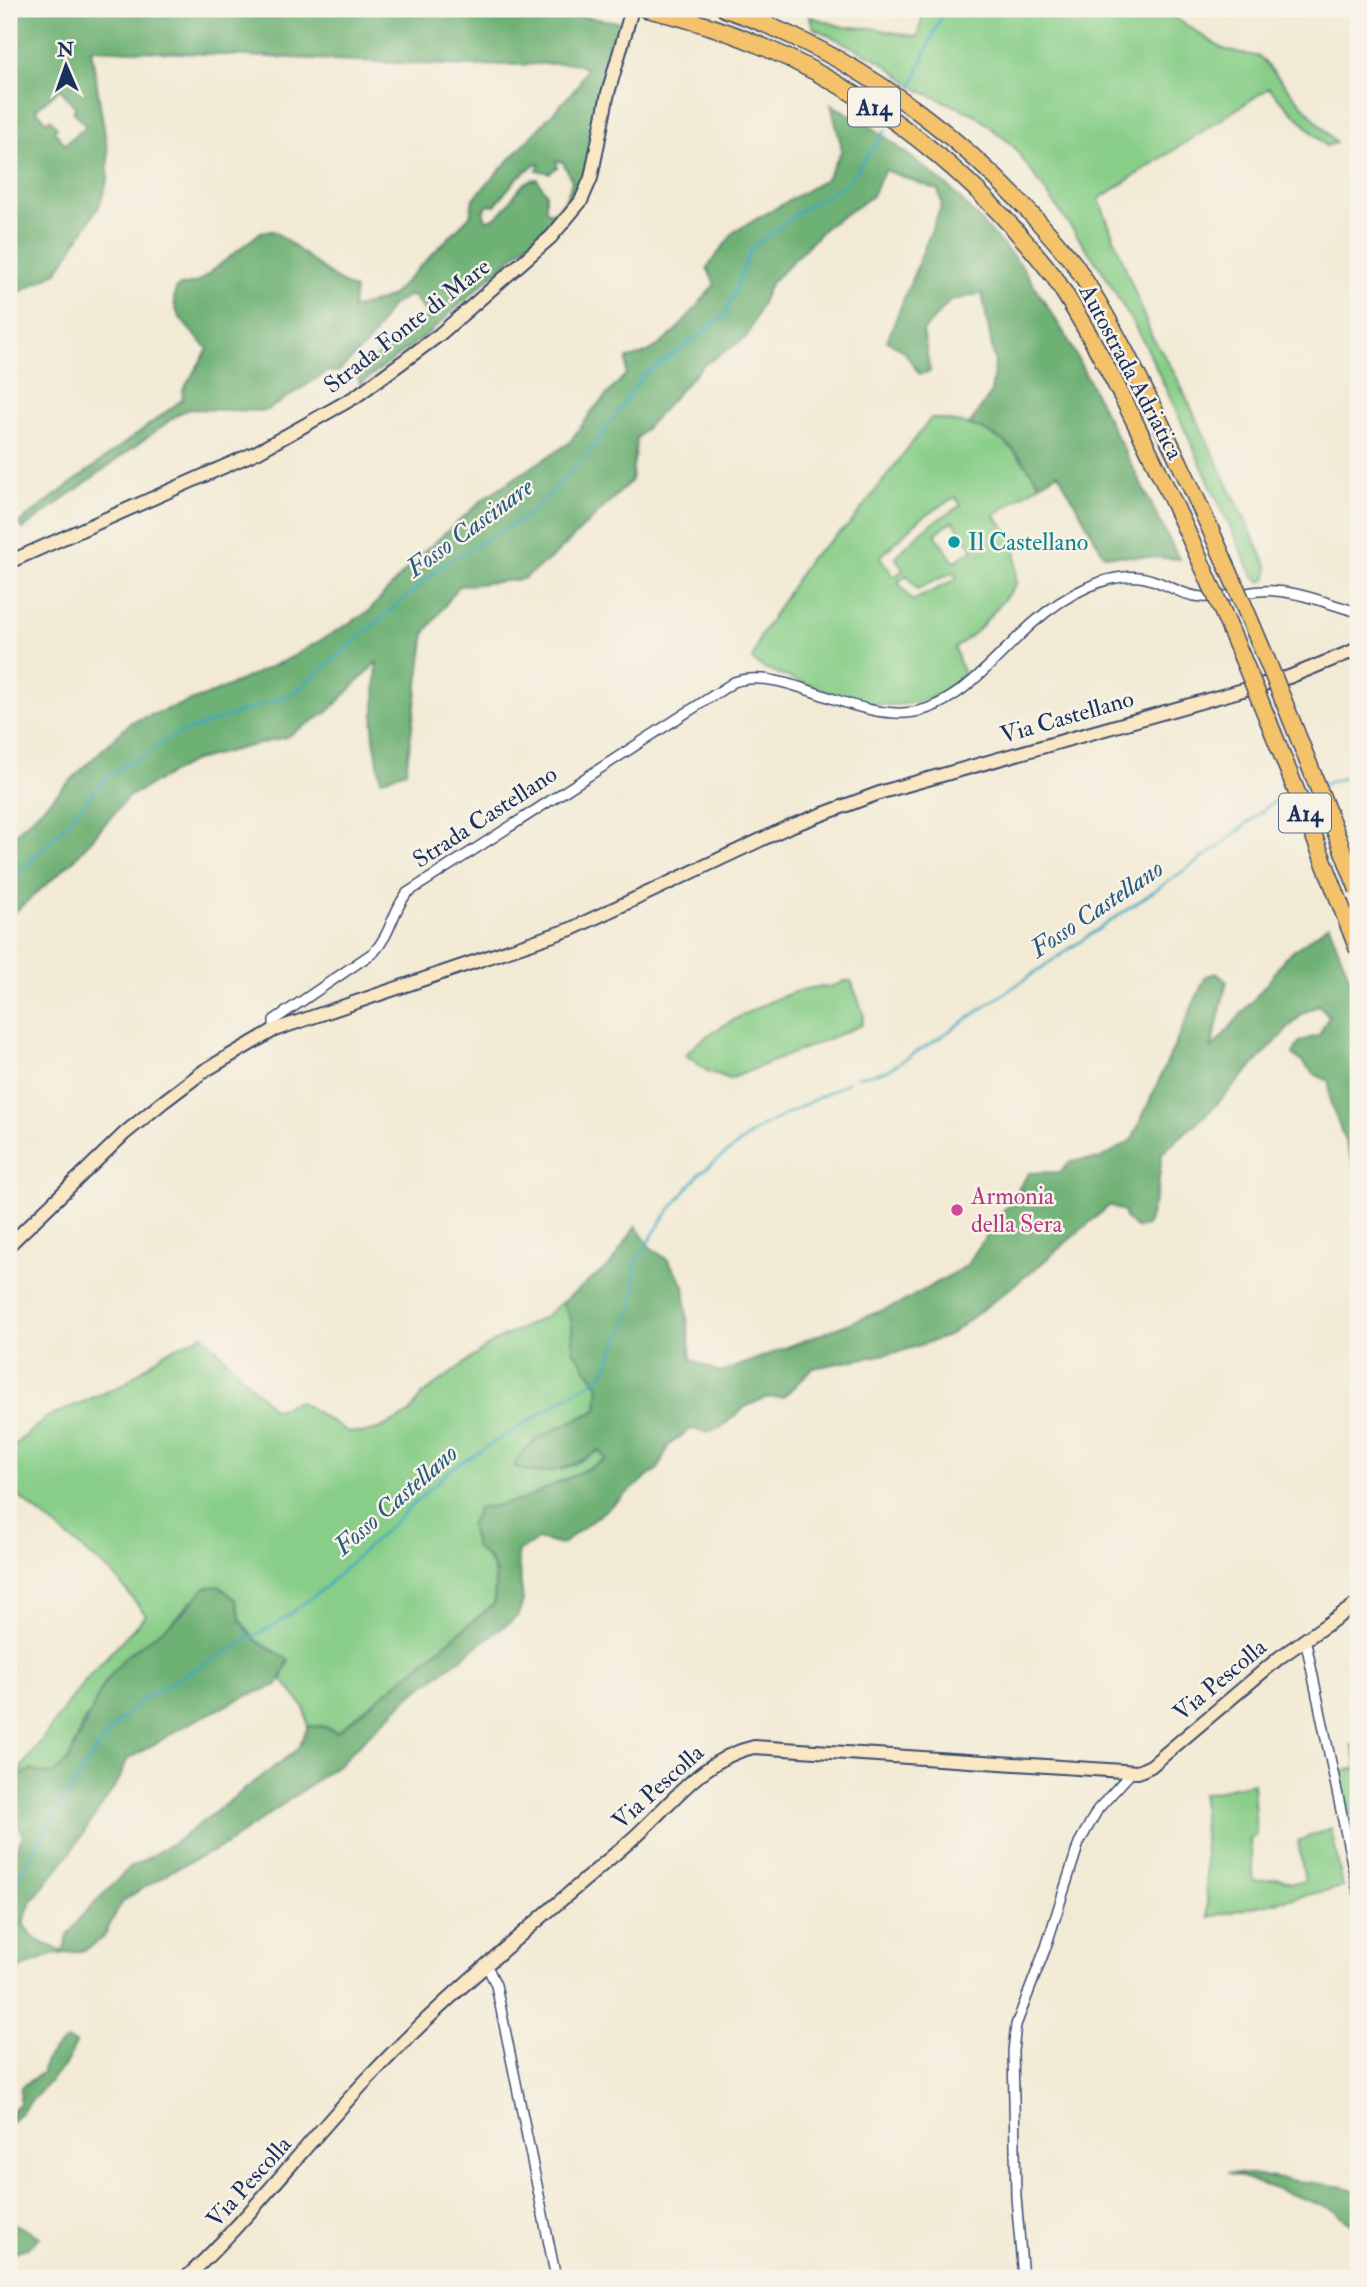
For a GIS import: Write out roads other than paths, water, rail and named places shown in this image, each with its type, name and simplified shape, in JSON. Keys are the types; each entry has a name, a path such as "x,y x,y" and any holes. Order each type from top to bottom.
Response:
{"highway":[{"name":"Autostrada Adriatica","path":"646,9 747,39 797,61 859,97 913,133 983,194 1020,232 1055,278 1107,365 1197,552 1252,676 1358,950"},
{"name":"Autostrada Adriatica","path":"725,9 822,51 898,96 947,132 992,171 1042,223 1075,265 1128,353 1220,549 1272,667 1358,890"}],"street":[{"name":"Strada Fonte di Mare","path":"9,562 289,435 355,397 439,335 551,237 581,201 591,178 608,93 632,9"},
{"name":"Strada Castellano","path":"274,1030 274,1020 374,952 393,926 398,904 407,893 734,681 758,676 880,712 914,712 959,691 1034,622 1067,598 1108,580 1128,576 1151,579 1197,597 1274,590 1358,612"},
{"name":"Via Castellano","path":"789,827 882,792 1289,677 1358,649"},
{"name":"Strada Castellano","path":"9,1245 125,1133 163,1102 204,1071 274,1030 571,929 789,827"},
{"name":"Via Pescolla","path":"186,2278 230,2237 375,2070 713,1763 732,1751 754,1746 1130,1774 1151,1766 1305,1638 1358,1603"},
{"path":"1305,1638 1358,1892"},
{"path":"1023,2278 1016,2197 1013,2051 1016,2025 1046,1948 1079,1843 1097,1809 1130,1774"},
{"path":"487,1966 502,2012 556,2278"}],"waterway":[{"name":"Fosso Cascinare","path":"911,88 944,9"},
{"name":"Fosso Cascinare","path":"9,883 56,836 107,776 180,733 293,694 447,562 529,515 591,450 643,376 725,316 751,249 800,211 847,183 886,130"},
{"name":"Fosso Castellano","path":"1322,785 1358,773"},
{"name":"Fosso Castellano","path":"857,1077 886,1071 939,1038 1220,846 1272,803 1293,796"},
{"name":"Fosso Castellano","path":"9,1891 94,1752 118,1722 149,1695 281,1621 324,1588 451,1469 603,1375 633,1307 636,1262 664,1217 700,1173 761,1127 849,1082"}],"place":[{"name":"Il Castellano","path":"954,542"},
{"name":"Armonia della Sera","path":"957,1210"}]}
